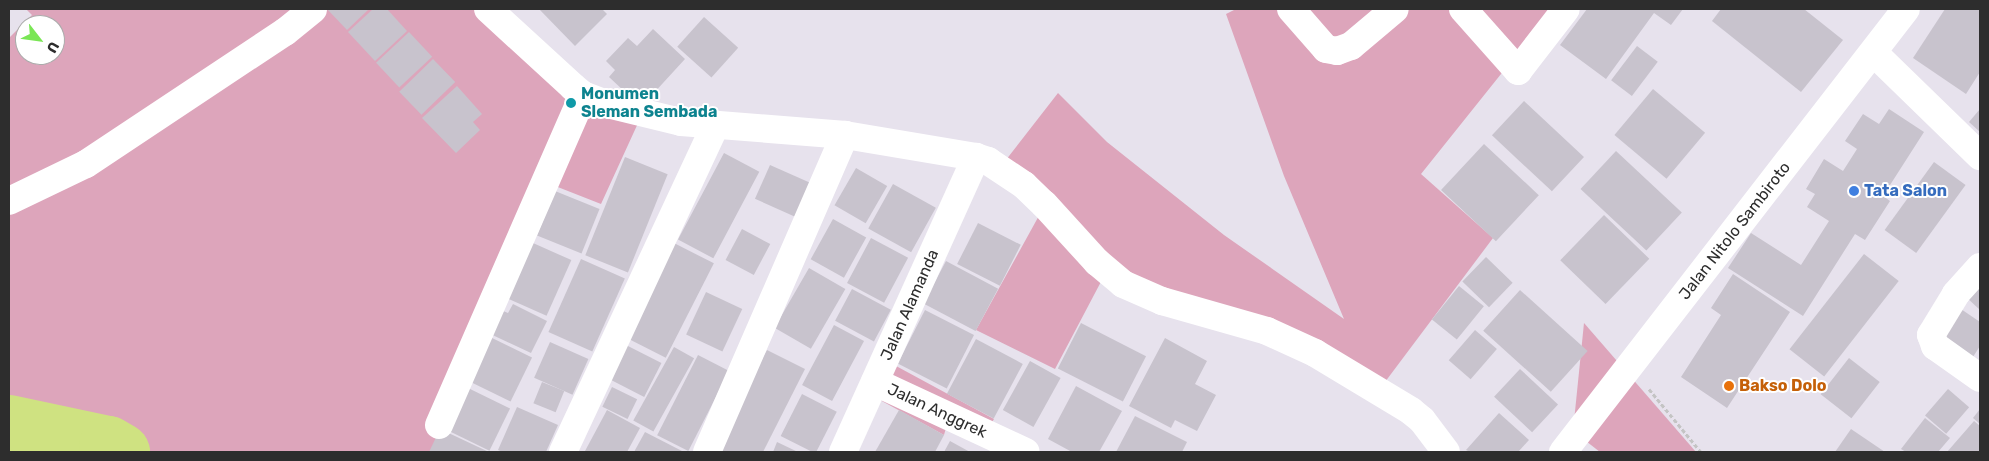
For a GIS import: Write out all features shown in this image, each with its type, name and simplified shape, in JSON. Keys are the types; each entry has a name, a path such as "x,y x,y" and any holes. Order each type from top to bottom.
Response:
{"street":[{"path":"9,200 86,164 285,32 313,9"},
{"path":"1291,9 1326,48 1337,52 1351,46 1395,9"},
{"path":"1463,9 1518,72 1566,9"},
{"name":"Jalan Nitolo Sambiroto","path":"1562,452 1874,53 1906,9"},
{"path":"498,12 583,95 645,114 715,126 845,135 976,157 997,166 1024,185 1044,204 1096,262 1123,284 1162,301 1267,331 1315,353 1411,411 1422,420 1446,452"},
{"path":"1874,53 1980,156"},
{"path":"439,425 583,95"},
{"path":"563,452 715,126"},
{"path":"707,452 845,135"},
{"name":"Jalan Alamanda","path":"843,452 976,157"},
{"path":"1980,267 1956,294 1931,335 1935,346 1980,378"},
{"name":"Jalan Anggrek","path":"875,382 1026,452"}],"path":[{"path":"1630,365 1701,452"}],"shaded area":[{"path":"26,9 488,9 639,121 601,204 545,182 439,441 451,452 9,452 9,38 15,32 15,65 65,65 65,15 32,15"},
{"path":"1236,9 1553,9 1421,174 1493,238 1376,394 1298,349 1104,276 1055,369 976,330 1041,212 995,174 1058,93 1107,142 1224,235 1344,319 1284,176 1226,14"},
{"path":"1584,323 1696,452 1600,452 1573,431"},
{"path":"885,360 994,419 986,432 950,414 944,435 869,394"}],"building":[{"path":"327,9 369,9 347,30"},
{"path":"373,9 387,9 407,31 375,61 348,32"},
{"path":"539,9 602,9 607,14 575,46"},
{"path":"1587,9 1683,9 1671,25 1654,13 1606,79 1560,45"},
{"path":"1721,9 1804,9 1843,40 1801,92 1712,21"},
{"path":"1945,9 1980,9 1980,72 1966,94 1913,58"},
{"path":"704,17 738,48 711,78 677,47"},
{"path":"653,29 685,59 641,107 609,77 615,70 606,61 628,38 637,46"},
{"path":"409,32 432,57 399,88 376,63"},
{"path":"1637,46 1658,62 1632,96 1611,80"},
{"path":"433,59 455,82 421,115 399,92"},
{"path":"457,86 482,114 473,122 480,130 456,153 422,118"},
{"path":"1653,89 1705,133 1667,179 1614,135"},
{"path":"1524,101 1584,157 1552,191 1492,135"},
{"path":"1889,109 1924,132 1883,196 1890,201 1865,240 1855,234 1803,316 1728,268 1751,233 1801,265 1829,221 1807,207 1815,194 1806,189 1824,159 1843,171 1857,149 1845,141 1863,114 1879,124"},
{"path":"1980,109 1980,132 1969,122"},
{"path":"1484,144 1539,195 1496,241 1441,190"},
{"path":"1616,151 1682,212 1646,250 1581,189"},
{"path":"724,153 759,172 713,258 678,240"},
{"path":"625,157 668,174 628,273 585,255"},
{"path":"1934,162 1966,185 1916,253 1885,230"},
{"path":"770,165 813,184 798,218 755,199"},
{"path":"856,168 887,186 866,223 834,205"},
{"path":"893,184 936,208 911,252 868,229"},
{"path":"555,191 600,209 582,253 537,236"},
{"path":"1604,215 1649,259 1606,304 1560,260"},
{"path":"833,219 866,237 844,278 811,259"},
{"path":"978,223 1021,245 1000,286 957,264"},
{"path":"742,229 770,244 754,275 726,260"},
{"path":"871,238 908,258 884,303 847,283"},
{"path":"672,242 714,263 666,358 624,336"},
{"path":"533,243 571,260 547,316 508,299"},
{"path":"1864,254 1899,281 1824,376 1790,349"},
{"path":"1486,257 1513,283 1489,307 1462,281"},
{"path":"581,259 625,279 592,352 548,332"},
{"path":"946,261 998,289 976,331 923,303"},
{"path":"809,268 845,289 811,349 774,328"},
{"path":"1733,274 1790,312 1727,408 1681,377 1721,315 1711,308"},
{"path":"1980,278 1980,310 1965,296"},
{"path":"1459,286 1484,306 1457,340 1432,319"},
{"path":"852,289 891,310 874,341 835,321"},
{"path":"1520,290 1588,351 1551,392 1483,331"},
{"path":"706,292 742,309 722,352 686,335"},
{"path":"513,304 547,321 531,353 484,331 496,308 508,313"},
{"path":"1958,307 1980,322 1980,346 1971,360 1937,338"},
{"path":"925,310 974,335 947,388 898,363"},
{"path":"1081,323 1146,356 1123,402 1058,368"},
{"path":"834,325 864,341 832,401 802,385"},
{"path":"1475,330 1497,349 1471,379 1449,360"},
{"path":"488,336 532,357 511,402 467,380"},
{"path":"1165,338 1207,361 1195,384 1216,395 1197,431 1175,420 1171,428 1129,406"},
{"path":"976,339 1023,364 994,419 947,394"},
{"path":"550,342 588,359 573,395 534,378"},
{"path":"624,344 661,363 644,397 607,378"},
{"path":"674,347 694,358 653,432 633,420"},
{"path":"767,350 805,369 763,452 714,452"},
{"path":"698,355 729,371 688,451 657,435"},
{"path":"1849,358 1880,382 1851,418 1821,394"},
{"path":"1030,361 1061,378 1033,427 1003,410"},
{"path":"1520,369 1558,404 1532,432 1494,397"},
{"path":"542,382 564,391 556,412 533,403"},
{"path":"1076,386 1122,411 1099,452 1072,452 1048,439"},
{"path":"466,387 510,408 489,451 445,429"},
{"path":"612,387 637,399 628,419 602,407"},
{"path":"1948,389 1969,407 1946,434 1925,415"},
{"path":"802,394 837,412 816,452 812,452 781,436"},
{"path":"517,407 558,425 546,452 503,452 498,450"},
{"path":"1980,409 1980,424 1973,418"},
{"path":"607,410 640,428 627,452 585,451"},
{"path":"899,410 944,435 935,452 875,452"},
{"path":"1499,413 1529,440 1518,452 1470,452 1466,450"},
{"path":"1135,416 1187,442 1182,452 1116,452"},
{"path":"1925,418 1950,438 1938,452 1906,452 1901,449"},
{"path":"1974,421 1980,426 1980,452 1947,452"},
{"path":"440,429 489,452 429,452"},
{"path":"1851,429 1885,452 1835,452"},
{"path":"645,432 682,451 634,452"},
{"path":"950,441 970,452 944,452"},
{"path":"777,442 798,452 773,452"}],"waterway":[{"path":"9,424 108,445 120,452"}],"place":[{"name":"Monumen Sleman Sembada","path":"571,103"},
{"name":"Tata Salon","path":"1854,191"},
{"name":"Bakso Dolo","path":"1729,386"}]}
